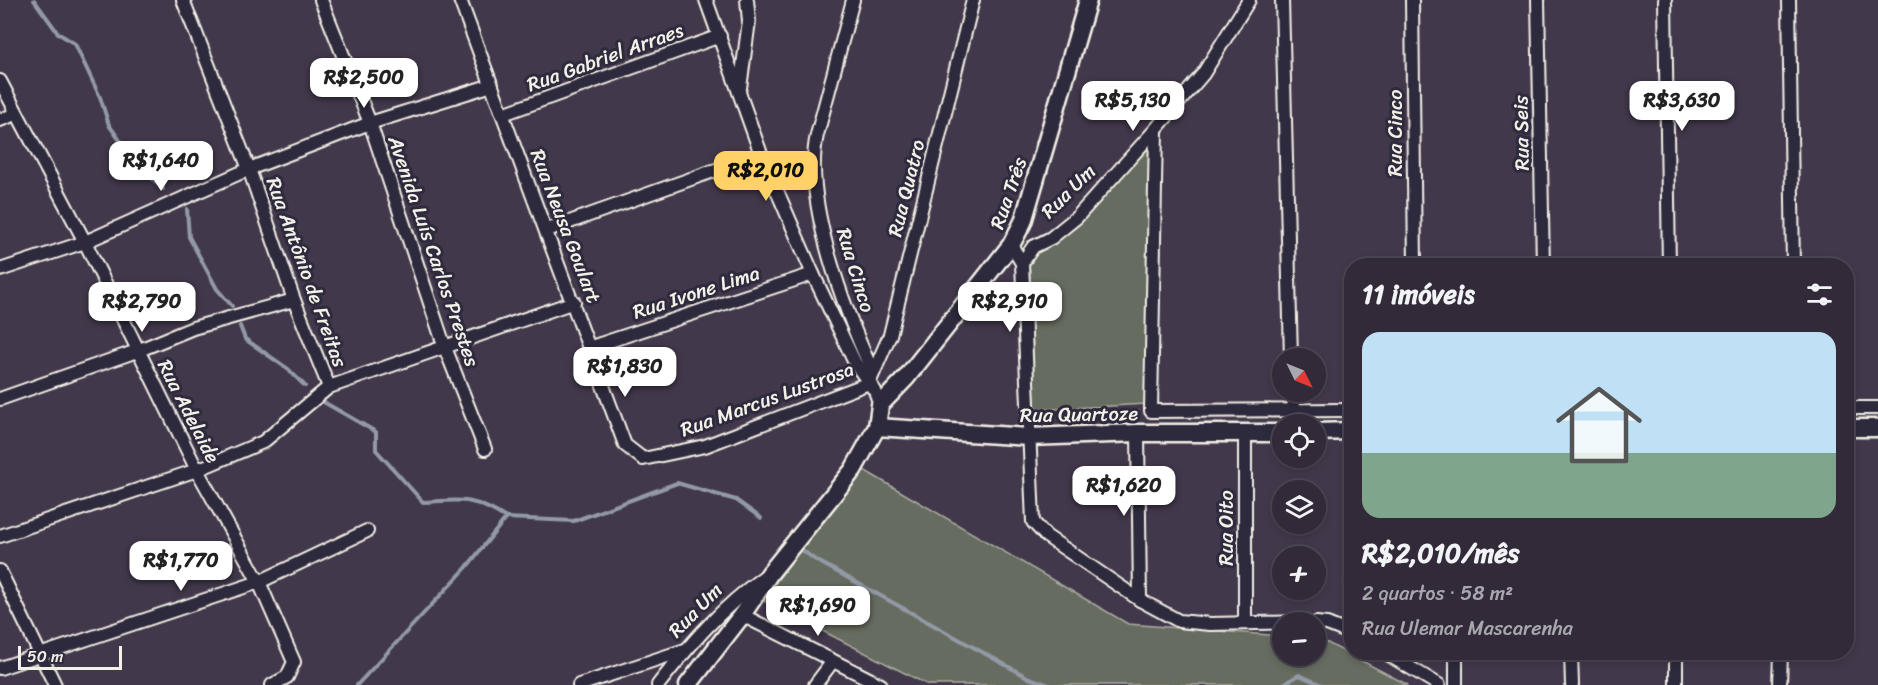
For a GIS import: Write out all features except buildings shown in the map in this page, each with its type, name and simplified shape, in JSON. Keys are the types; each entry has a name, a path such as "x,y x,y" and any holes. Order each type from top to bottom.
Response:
{"street":[{"name":"Rua Antônio de Freitas","path":"183,0 249,169 294,300 329,387"},
{"name":"Avenida Luís Carlos Prestes","path":"321,0 370,123 444,345 485,448"},
{"name":"Rua Neusa Goulart","path":"460,0 591,347 625,445 643,459"},
{"path":"706,0 761,154 855,363 871,378 880,405"},
{"path":"740,93 748,21 747,0"},
{"name":"Rua Cinco","path":"854,0 817,135 814,162 822,222 834,275 871,378"},
{"name":"Rua Quatro","path":"871,378 890,336 973,0"},
{"name":"Rua Três","path":"880,405 906,378 1011,245 1023,222 1088,0"},
{"name":"Rua Um","path":"1022,262 1033,247 1051,238 1077,217 1156,129 1203,74 1249,0"},
{"path":"1282,0 1291,348"},
{"name":"Rua Cinco","path":"1412,0 1415,258"},
{"name":"Rua Seis","path":"1538,0 1543,258"},
{"path":"1665,0 1669,258"},
{"path":"1789,0 1793,258"},
{"name":"Rua Gabriel Arraes","path":"503,114 720,36"},
{"name":"Rua Adelaide","path":"0,81 85,242 136,351 259,582 294,662 287,677 272,685"},
{"path":"0,270 85,242 249,169 370,123 492,85"},
{"path":"0,120 16,114"},
{"path":"1151,411 1156,129"},
{"path":"547,230 761,154"},
{"path":"770,174 814,162"},
{"path":"1011,245 1022,262 1033,522 1046,536 1140,600 1179,621 1210,624 1272,622"},
{"name":"Rua Ivone Lima","path":"591,347 813,274"},
{"path":"0,399 136,351 193,328 294,300"},
{"path":"0,536 198,470 263,442 329,387 444,345 574,302"},
{"name":"Rua Marcus Lustrosa","path":"643,459 705,446 871,378"},
{"path":"1294,402 1294,411"},
{"name":"Rua Um","path":"688,685 742,615 770,573 853,470 877,427 880,405"},
{"path":"1854,408 1878,408"},
{"path":"1325,414 1326,410"},
{"name":"Rua Quartoze","path":"1151,411 1344,410"},
{"path":"1252,434 1274,411"},
{"name":"Rua Quartoze","path":"877,427 1029,437 1138,433 1272,433"},
{"path":"1854,428 1878,428"},
{"path":"1326,432 1344,431"},
{"path":"1138,433 1140,600"},
{"name":"Rua Oito","path":"1245,622 1252,434"},
{"path":"0,668 259,582 367,531"},
{"path":"0,571 55,685"},
{"name":"Rua Um","path":"658,685 685,650 732,600 770,573"},
{"path":"742,615 881,685"},
{"path":"1326,624 1344,631"},
{"path":"579,685 685,650"},
{"path":"1397,660 1439,685"},
{"path":"1456,660 1456,685"},
{"path":"1571,660 1572,685"},
{"path":"1676,660 1676,685"},
{"path":"1780,685 1781,660"},
{"path":"816,685 833,661"}],"path":[{"path":"1028,416 1151,411"}],"green space":[{"path":"1149,140 1147,404 1035,410 1029,258 1070,230"},
{"path":"862,469 1128,624 1272,635 1272,666 1326,666 1326,642 1344,652 1344,660 1360,660 1408,685 928,685 762,600"}],"waterway":[{"path":"34,0 58,33 75,44 100,97 109,125 133,159 163,189"},
{"path":"187,209 189,237 217,289 232,306"},
{"path":"240,326 245,339 288,369 305,386"},
{"path":"320,400 376,432 376,450 423,502 466,501 484,506 506,518"},
{"path":"506,518 574,521 677,483 736,500 761,518"},
{"path":"357,685 466,568 506,518"},
{"path":"798,547 814,559 1029,678 1049,685"},
{"path":"1282,685 1299,675 1322,685"}]}
